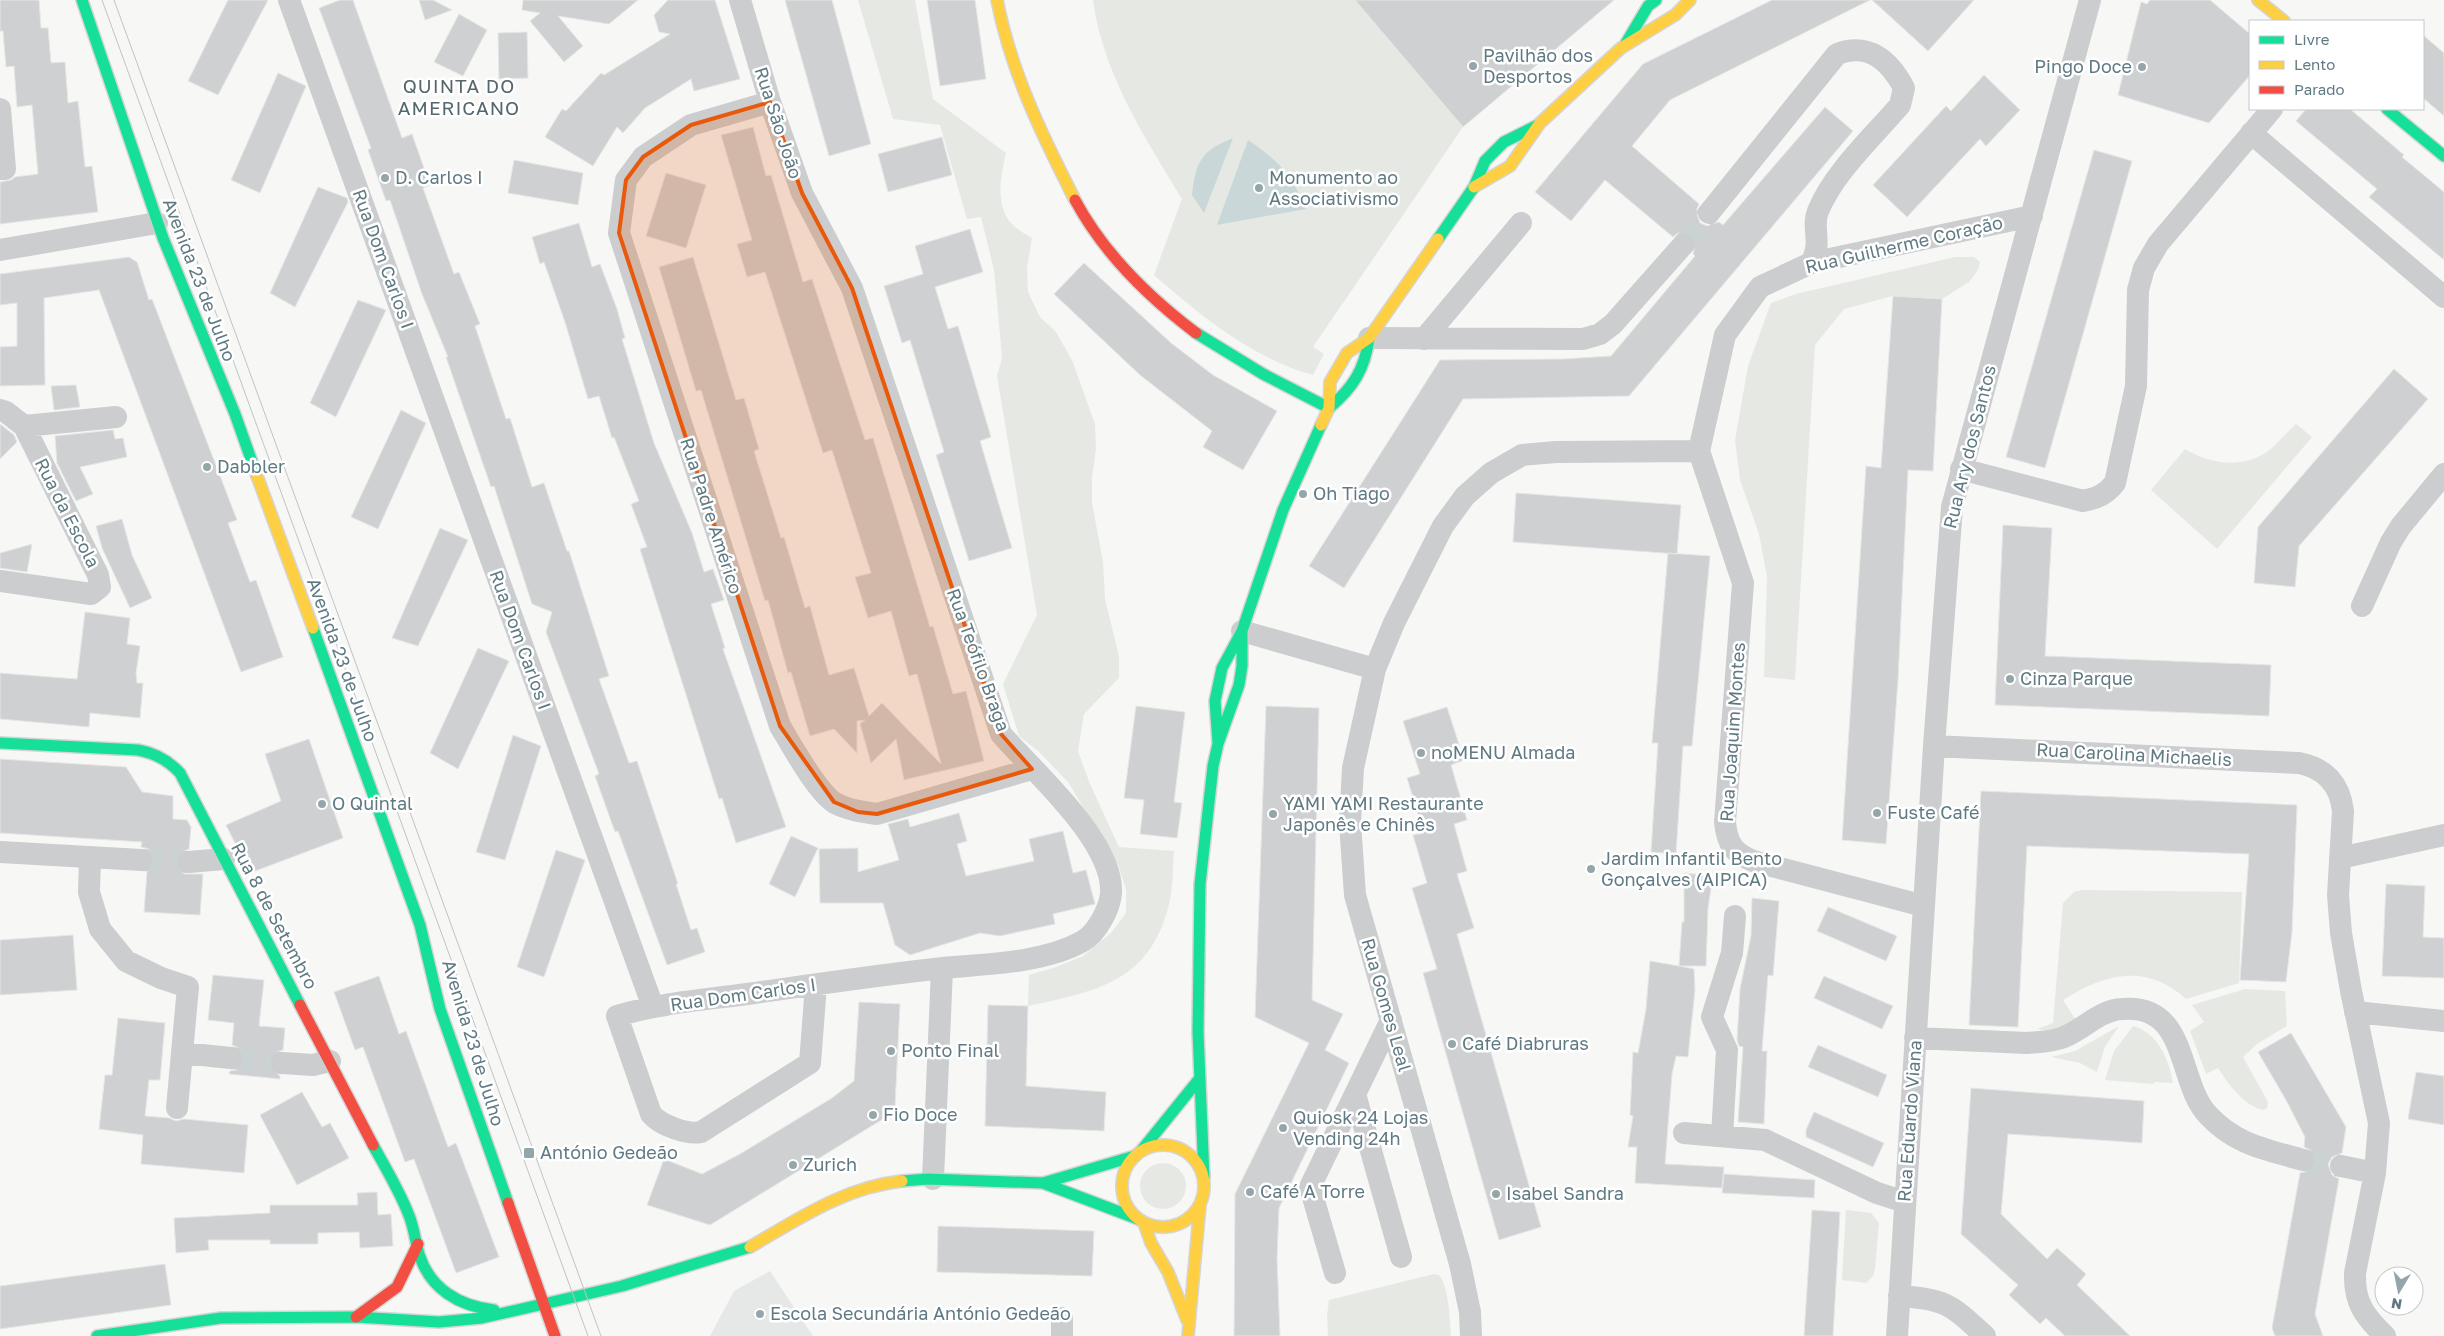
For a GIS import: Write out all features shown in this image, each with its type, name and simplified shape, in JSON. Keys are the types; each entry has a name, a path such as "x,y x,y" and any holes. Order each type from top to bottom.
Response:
{"street":[{"name":"Avenida 23 de Julho","path":"82,0 157,223 235,414 420,925 440,1009 458,1064 555,1336"},
{"name":"Rua Dom Carlos I","path":"289,0 653,1007 942,968"},
{"name":"Rua São João","path":"740,0 770,102 802,193 826,242"},
{"path":"998,0 1010,54 1029,111 1096,235 1158,303 1206,341 1258,374 1329,408"},
{"path":"1625,44 1648,6 1656,0"},
{"path":"1474,187 1501,175 1519,156 1538,125 1625,44 1665,22 1684,8 1690,0"},
{"name":"Rua Ary dos Santos","path":"1924,906 1948,540 1952,506 2090,0"},
{"path":"2258,0 2283,20"},
{"path":"1709,213 1837,54 1851,49 1870,52 1886,62 1897,74 1904,88 1900,105 1826,191 1815,217 1818,240 1816,254 1811,263"},
{"name":"Rua Padre Américo","path":"770,102 691,125 643,157 626,180 619,233 780,726 816,782 834,802 858,812 877,814 1032,769"},
{"path":"0,109 5,169 0,169"},
{"path":"1962,469 2083,501 2097,498 2108,491 2115,482 2136,386 2138,290 2144,268 2158,244 2271,110"},
{"path":"2388,110 2444,156"},
{"path":"1218,743 1215,701 1222,668 1242,630 1283,510 1329,408 1330,382 1347,353 1369,338 1474,187 1485,161 1504,142 1538,125"},
{"path":"2251,132 2444,297"},
{"name":"Rua Guilherme Coração","path":"1699,451 1725,335 1760,287 1811,263 2032,216"},
{"path":"0,250 157,223"},
{"path":"1424,339 1521,223"},
{"name":"Rua Teófilo Braga","path":"826,242 852,288 1002,734 1032,769 1061,796 1086,830 1107,867 1111,893 1106,910 1098,926 1085,940 1035,957 992,964 942,968"},
{"path":"1369,338 1583,339 1600,334 1613,324 1683,245"},
{"path":"1329,408 1349,393 1366,364 1369,338"},
{"name":"Rua da Escola","path":"0,410 6,412 24,426 98,575 100,587 91,594 74,594 0,581"},
{"path":"24,426 116,417"},
{"path":"1242,630 1375,669 1394,623 1443,526 1465,496 1491,473 1522,456 1556,452 1699,451"},
{"name":"Rua Joaquim Montes","path":"1699,451 1743,583 1725,822 1729,845 1739,855 1753,861 1924,906"},
{"path":"2362,606 2392,542 2439,489"},
{"path":"1188,1336 1200,1205 1204,1192 1198,944 1202,876 1210,788 1218,743 1234,704 1242,673 1242,630"},
{"name":"Rua Gomes Leal","path":"1375,669 1363,715 1353,768 1350,823 1355,895 1460,1264 1470,1312 1471,1336"},
{"name":"Rua 8 de Setembro","path":"0,742 138,750 155,753 168,761 180,774 409,1214 424,1268 440,1289 460,1302 477,1308 515,1311"},
{"name":"Rua Carolina Michaelis","path":"1934,746 2311,765 2331,778 2342,799 2340,858"},
{"path":"2385,1336 2358,1304 2354,1287 2355,1273 2375,1173 2379,1123 2341,933 2338,895 2340,858 2444,835"},
{"path":"0,852 140,860"},
{"path":"90,857 89,892 100,929 126,961 161,978 188,987 177,1108"},
{"path":"188,862 224,859"},
{"name":"Rua Eduardo Viana","path":"1897,1336 1924,906"},
{"path":"1722,1136 1727,1050 1712,1017 1732,953 1735,916"},
{"path":"933,1179 942,968"},
{"path":"653,1007 617,1016 651,1114 659,1122 697,1133 810,1063 816,985"},
{"path":"1915,1038 2027,1044 2066,1037 2110,1011 2122,1009 2146,1013 2159,1019 2175,1038 2199,1104 2207,1115 2243,1143 2303,1160"},
{"path":"2356,1012 2444,1021"},
{"path":"1335,1273 1310,1187 1391,1020"},
{"path":"183,1053 231,1058"},
{"path":"282,1063 313,1065 330,1060"},
{"path":"1188,1324 1168,1272 1150,1243 1141,1221 1125,1202 1122,1188 1126,1167 1200,1078"},
{"path":"1355,1094 1401,1257"},
{"path":"1684,1132 1765,1140 1877,1193 1905,1202"},
{"path":"98,1336 220,1318 356,1318 439,1322 482,1318 622,1286 748,1248 822,1205 858,1190 896,1182 933,1179 1043,1182 1161,1145 1182,1150 1194,1158 1204,1177"},
{"path":"2341,1166 2375,1173"},
{"path":"1043,1182 1158,1227 1172,1226 1191,1217 1200,1205"},
{"path":"356,1318 397,1287 418,1244"},
{"path":"1899,1296 1932,1298 1955,1308 1985,1336"}],"highlighted area":[{"path":"770,102 802,193 852,288 1001,734 1032,769 877,814 858,812 834,802 780,726 619,233 626,180 643,157 691,125"}],"shaded area":[{"path":"858,0 915,0 933,99 1006,153 1000,190 1003,209 1013,225 1032,238 1027,268 1028,292 1040,317 1056,332 1072,360 1095,424 1096,449 1092,477 1092,503 1103,562 1105,599 1119,656 1119,678 1084,714 1078,751 1090,784 1119,847 1174,851 1171,894 1162,927 1150,949 1136,965 1119,978 1099,987 1028,1006 1029,975 1083,956 1111,933 1126,913 1126,889 1118,865 1068,782 1038,751 1019,736 1003,684 1037,615 997,376 1002,358 994,270 981,217 967,219 940,125 893,119"},
{"path":"1093,0 1614,0 1463,127 1313,347 1324,354 1313,375 1291,368 1248,347 1190,306 1154,275 1182,199 1153,152 1127,104 1106,53 1098,27"},
{"path":"1233,138 1204,213 1192,195 1198,165 1207,153"},
{"path":"1248,140 1276,161 1283,169 1296,187 1306,209 1217,225"},
{"path":"1955,257 1974,257 1980,262 1978,270 1969,282 1942,299 1893,296 1844,309 1815,345 1795,680 1764,677 1767,577 1759,534 1740,480 1735,440 1748,366 1771,303 1796,294"},
{"path":"2296,424 2312,437 2217,549 2151,490 2185,449 2215,461 2247,461 2267,452"},
{"path":"2082,890 2242,892 2239,983 2186,999 2171,987 2156,980 2140,976 2109,979 2078,991 2063,1000 2076,1020 2057,1029 2037,1029 2053,1023 2063,903 2074,892"},
{"path":"2245,989 2285,991 2287,1026 2257,1044 2243,1057 2268,1102 2267,1108 2263,1110 2243,1099 2218,1068 2206,1074 2190,1031 2204,1022 2192,1005"},
{"path":"2119,1026 2105,1047 2097,1072 2080,1063 2051,1057 2075,1051"},
{"path":"2133,1026 2149,1034 2161,1048 2169,1065 2173,1083 2154,1082 2153,1084 2105,1080 2114,1051"},
{"path":"1163,1163 1176,1167 1182,1173 1186,1186 1182,1199 1176,1205 1163,1209 1150,1205 1144,1199 1140,1186 1144,1173 1150,1167"},
{"path":"1846,1210 1871,1213 1879,1223 1875,1269 1873,1276 1866,1283 1842,1280"},
{"name":"Escola Secundária António Gedeão","path":"770,1271 813,1336 710,1336 734,1291"},
{"path":"1434,1274 1439,1275 1445,1287 1451,1336 1328,1336 1327,1316 1329,1300"}],"building":[{"path":"0,0 39,0 41,28 48,28 51,63 65,62 68,103 78,101 85,167 92,166 98,212 0,224 0,182 11,180 15,177 38,174 32,105 17,107 14,66 6,67 3,31 0,31"},
{"path":"228,0 268,0 218,95 188,81"},
{"path":"340,0 353,0 402,138 412,134 430,185 423,188 454,274 459,272 480,324 475,326 506,419 510,418 532,487 544,483 567,551 569,551 609,676 599,679 629,763 637,761 678,884 676,884 691,930 697,928 705,952 667,965 618,831 615,832 595,776 599,774 546,632 552,612 532,604 494,486 491,487 446,357 448,357 422,294 390,200 386,201 368,150 371,148 319,8"},
{"path":"419,0 433,0 452,10 425,20"},
{"path":"523,0 638,0 609,24 558,16 583,46 564,62 530,21 540,13 522,10"},
{"path":"668,0 715,0 740,79 694,91 691,79 645,108 623,133 617,127 593,166 545,137 562,109 566,111 601,73 604,75 670,34 659,32 654,15"},
{"path":"785,0 832,0 871,144 829,156"},
{"path":"927,0 975,0 986,79 940,86"},
{"name":"Pavilhão dos Desportos","path":"1355,0 1614,0 1463,127"},
{"path":"1772,0 1870,0 1670,100 1632,146 1699,204 1696,211 1700,223 1707,226 1719,222 1723,225 1825,107 1853,131 1629,396 1463,399 1344,588 1309,566 1440,360 1564,359 1611,356 1695,256 1693,254 1696,241 1691,235 1679,232 1673,237 1605,180 1571,221 1535,192 1643,64"},
{"path":"1872,0 1974,0 1928,51"},
{"path":"2150,0 2210,0 2249,33 2249,76 2209,123 2118,95 2141,2 2147,4"},
{"path":"459,14 487,30 463,76 434,62"},
{"path":"527,32 528,78 499,79 498,33"},
{"path":"2424,36 2444,53 2444,116 2424,99"},
{"path":"278,73 306,86 260,193 231,180"},
{"path":"1984,75 2020,110 1986,146 1980,139 1907,217 1873,185 1946,106 1951,111"},
{"path":"2305,110 2351,110 2404,155 2402,157 2444,192 2444,260 2369,197 2377,189 2296,121"},
{"path":"753,127 766,176 771,175 803,282 812,279 865,440 873,438 930,627 933,626 953,694 966,691 984,761 904,780 896,739 871,763 860,724 865,720 857,721 857,753 834,729 810,736 791,672 788,673 768,600 765,601 701,390 696,391 659,267 693,257 736,400 744,398 759,449 754,451 781,538 784,537 805,608 810,606 829,675 854,668 869,716 882,703 941,764 917,674 909,676 891,611 868,618 855,577 871,573 832,450 823,453 765,272 747,277 737,244 752,240 721,135"},
{"path":"942,137 952,175 888,192 878,154"},
{"path":"2094,150 2132,161 2045,468 2006,457"},
{"path":"514,160 583,173 578,205 508,193"},
{"path":"666,173 706,185 686,248 646,236"},
{"path":"318,187 347,198 348,202 295,307 270,293"},
{"path":"579,223 592,267 600,264 617,309 625,338 622,339 654,443 692,533 704,572 713,569 724,600 711,604 725,648 723,649 786,827 736,843 722,798 719,799 640,549 647,547 631,504 639,501 614,437 612,438 599,396 588,399 565,322 544,262 540,264 532,237"},
{"path":"970,229 983,272 935,287 948,329 958,326 991,437 980,441 1012,548 969,561 936,455 944,452 910,340 902,343 884,286 923,274 915,246"},
{"path":"129,257 137,262 149,300 152,299 237,520 228,523 250,582 256,580 283,657 241,672 99,290 44,298 45,385 0,386 0,347 17,346 17,303 0,305 0,274"},
{"path":"1084,263 1171,343 1213,375 1277,411 1243,470 1203,447 1212,431 1140,375 1054,294"},
{"path":"1893,296 1942,299 1933,471 1908,470 1898,680 1886,844 1842,840 1866,466 1881,468"},
{"path":"358,300 386,310 336,417 310,403"},
{"path":"2394,369 2428,399 2299,546 2295,587 2254,583 2258,527"},
{"path":"76,385 80,407 54,410 51,386"},
{"path":"401,410 426,423 378,529 351,517"},
{"path":"0,424 14,435 17,442 0,459"},
{"path":"113,430 115,439 123,438 127,457 80,467 93,494 76,501 57,463 55,436"},
{"path":"1516,493 1681,505 1677,554 1513,542"},
{"path":"122,519 132,555 152,598 130,608 102,548 96,526"},
{"path":"2003,525 2052,528 2045,656 2271,665 2269,716 1995,705"},
{"path":"440,528 468,540 418,646 392,638"},
{"path":"32,544 27,572 0,568 0,553"},
{"path":"1668,553 1710,556 1692,746 1683,746 1676,854 1651,852 1658,743 1652,743"},
{"path":"85,612 130,618 127,644 140,646 136,673 137,683 143,683 140,718 90,713 89,727 0,719 0,673 77,679"},
{"path":"478,648 509,661 458,769 430,753"},
{"path":"1136,706 1185,712 1174,802 1182,803 1177,838 1140,834 1144,800 1124,798"},
{"path":"1266,706 1319,708 1312,1000 1343,1014 1325,1050 1349,1063 1279,1208 1277,1258 1280,1336 1234,1336 1235,1194 1309,1043 1255,1017"},
{"path":"1447,707 1464,760 1451,765 1467,820 1454,824 1467,871 1457,874 1474,928 1457,934 1541,1227 1499,1240 1423,973 1437,969 1412,888 1427,883 1413,835 1424,833 1407,778 1420,774 1403,721"},
{"path":"513,735 541,746 505,860 476,852"},
{"path":"309,739 343,838 250,873 226,825 281,801 265,754"},
{"path":"0,759 126,767 142,792 173,796 173,819 187,820 191,827 189,849 181,852 177,857 176,864 184,874 203,874 200,915 144,912 147,872 152,867 154,860 149,849 141,847 142,842 0,833"},
{"path":"1981,791 2297,805 2292,932 2286,982 2240,980 2249,854 2027,846 2018,1027 1969,1025"},
{"path":"959,813 967,841 957,844 966,876 1034,861 1029,839 1063,831 1073,873 1086,870 1095,904 1053,914 1055,924 1000,936 980,933 910,955 895,945 883,903 820,903 819,849 858,848 858,872 899,860 888,824 908,819 910,827"},
{"path":"791,836 818,848 795,897 769,884"},
{"path":"556,850 585,860 544,977 517,967"},
{"path":"1684,873 1713,876 1708,908 1706,966 1679,966 1682,922 1684,922"},
{"path":"2386,884 2425,886 2423,937 2444,938 2444,978 2382,976"},
{"path":"1752,898 1779,901 1773,976 1768,975 1762,1051 1767,1051 1764,1124 1738,1122 1743,1047 1739,1046 1737,1040 1740,989 1751,936"},
{"path":"1828,907 1897,936 1886,961 1817,931"},
{"path":"73,935 77,990 0,995 0,940"},
{"path":"1650,961 1694,969 1695,990 1688,1057 1676,1056 1672,1074 1665,1164 1724,1167 1722,1188 1635,1183 1637,1147 1628,1147 1633,1116 1630,1115 1633,1052 1638,1053 1646,1009"},
{"path":"213,975 264,980 259,1026 285,1028 283,1050 276,1052 269,1062 271,1069 280,1076 280,1079 229,1074 230,1071 237,1070 242,1065 243,1053 239,1048 232,1045 234,1023 208,1020"},
{"path":"379,976 399,1034 406,1031 448,1147 456,1143 499,1257 456,1273 414,1159 405,1162 363,1047 355,1050 334,992"},
{"path":"1824,976 1893,1006 1882,1029 1814,998"},
{"path":"859,1002 900,1004 895,1106 883,1119 710,1225 647,1205 664,1159 702,1174 740,1154 832,1098 854,1081"},
{"path":"988,1005 1028,1006 1026,1086 1106,1092 1104,1131 985,1126"},
{"path":"118,1018 165,1023 160,1080 149,1080 145,1116 169,1118 176,1121 184,1119 248,1125 244,1173 141,1164 143,1135 99,1129 105,1075 112,1075"},
{"path":"2291,1033 2346,1127 2342,1153 2332,1157 2328,1164 2332,1175 2339,1179 2315,1314 2323,1336 2275,1336 2272,1328 2300,1173 2312,1170 2316,1163 2313,1151 2304,1147 2305,1137 2258,1052"},
{"path":"1818,1045 1887,1075 1878,1097 1808,1067"},
{"path":"2416,1072 2444,1076 2444,1125 2408,1119"},
{"path":"1971,1088 2144,1101 2142,1143 2008,1134 2001,1214 2047,1259 2057,1248 2086,1274 2077,1285 2130,1336 2065,1336 2046,1318 2040,1324 2009,1295 2018,1285 1961,1234"},
{"path":"302,1092 322,1127 330,1123 349,1158 297,1185 260,1115"},
{"path":"1814,1112 1884,1143 1873,1167 1806,1137 1806,1130"},
{"path":"1724,1174 1815,1180 1814,1198 1722,1193"},
{"path":"377,1192 378,1215 391,1214 393,1246 360,1248 359,1232 318,1233 318,1244 270,1244 270,1240 208,1240 209,1250 176,1253 174,1218 270,1213 270,1205 358,1205 357,1193"},
{"path":"1812,1210 1840,1212 1833,1336 1804,1336"},
{"path":"938,1226 1094,1231 1092,1276 937,1272"},
{"path":"165,1264 171,1305 0,1329 0,1286"}],"tunnel":[{"path":"1683,245 1709,213"},
{"path":"141,860 189,862"},
{"path":"231,1058 282,1063"},
{"path":"2303,1160 2341,1166"}],"tram line":[{"path":"102,0 588,1336"},
{"path":"114,0 601,1336"}],"traffic: fast":[{"path":"82,0 163,238 235,414 257,476"},
{"path":"1626,43 1648,6 1656,0"},
{"path":"2388,110 2444,156"},
{"path":"1438,239 1474,187 1485,161 1504,142 1538,125"},
{"path":"1196,333 1263,374 1329,408"},
{"path":"1329,408 1345,393 1356,377 1361,368 1369,338"},
{"path":"1218,743 1215,701 1222,668 1242,631 1283,510 1321,425"},
{"path":"313,628 420,925 440,1009 508,1203"},
{"path":"1204,1177 1198,1032 1200,884 1213,766 1218,744 1239,685 1242,666 1242,634"},
{"path":"0,743 138,750 161,758 175,768 180,773 300,1005"},
{"path":"1141,1151 1200,1078"},
{"path":"373,1145 404,1204 412,1223 419,1254 430,1277 438,1286 458,1300 481,1308 494,1310"},
{"path":"1043,1183 1135,1156"},
{"path":"902,1181 928,1179 1043,1183 1138,1219"},
{"path":"97,1336 221,1318 356,1317 439,1322 482,1318 622,1286 750,1247"}],"traffic: slow":[{"path":"997,0 1010,52 1019,78 1075,200"},
{"path":"1474,187 1510,166 1540,123 1621,48 1675,15 1690,0"},
{"path":"2258,0 2283,20"},
{"path":"1321,425 1329,408 1330,382 1347,353 1369,338 1438,239"},
{"path":"257,476 313,628"},
{"path":"1163,1145 1179,1148 1192,1157 1201,1170 1204,1186 1201,1202 1192,1215 1179,1224 1163,1227 1147,1224 1134,1215 1125,1202 1122,1186 1125,1170 1134,1157 1147,1148 1163,1145"},
{"path":"750,1247 804,1215 842,1197 881,1184 902,1181"},
{"path":"1188,1336 1200,1205"},
{"path":"1144,1223 1151,1243 1168,1272 1187,1320"}],"traffic: jam":[{"path":"1075,200 1099,238 1128,273 1160,304 1196,333"},
{"path":"300,1005 373,1145"},
{"path":"508,1203 555,1336"},
{"path":"356,1317 397,1287 418,1244"}],"place":[{"name":"Pavilhão dos Desportos","path":"1473,66"},
{"name":"Pingo Doce","path":"2142,67"},
{"name":"D. Carlos I","path":"385,178"},
{"name":"Monumento ao Associativismo","path":"1259,188"},
{"name":"Dabbler","path":"207,467"},
{"name":"Oh Tiago","path":"1303,494"},
{"name":"Cinza Parque","path":"2010,679"},
{"name":"noMENU Almada","path":"1421,753"},
{"name":"O Quintal","path":"322,804"},
{"name":"Fuste Café","path":"1877,813"},
{"name":"YAMI YAMI Restaurante Japonês e Chinês","path":"1273,814"},
{"name":"Jardim Infantil Bento Gonçalves (AIPICA)","path":"1591,869"},
{"name":"Café Diabruras","path":"1452,1044"},
{"name":"Ponto Final","path":"891,1051"},
{"name":"Fio Doce","path":"873,1115"},
{"name":"Quiosk 24 Lojas Vending 24h","path":"1283,1128"},
{"name":"António Gedeão","path":"529,1153"},
{"name":"Zurich","path":"793,1165"},
{"name":"Café A Torre","path":"1250,1192"},
{"name":"Isabel Sandra","path":"1496,1194"},
{"name":"Escola Secundária António Gedeão","path":"760,1314"}],"district":[{"name":"QUINTA DO AMERICANO","path":"459,97"}]}
